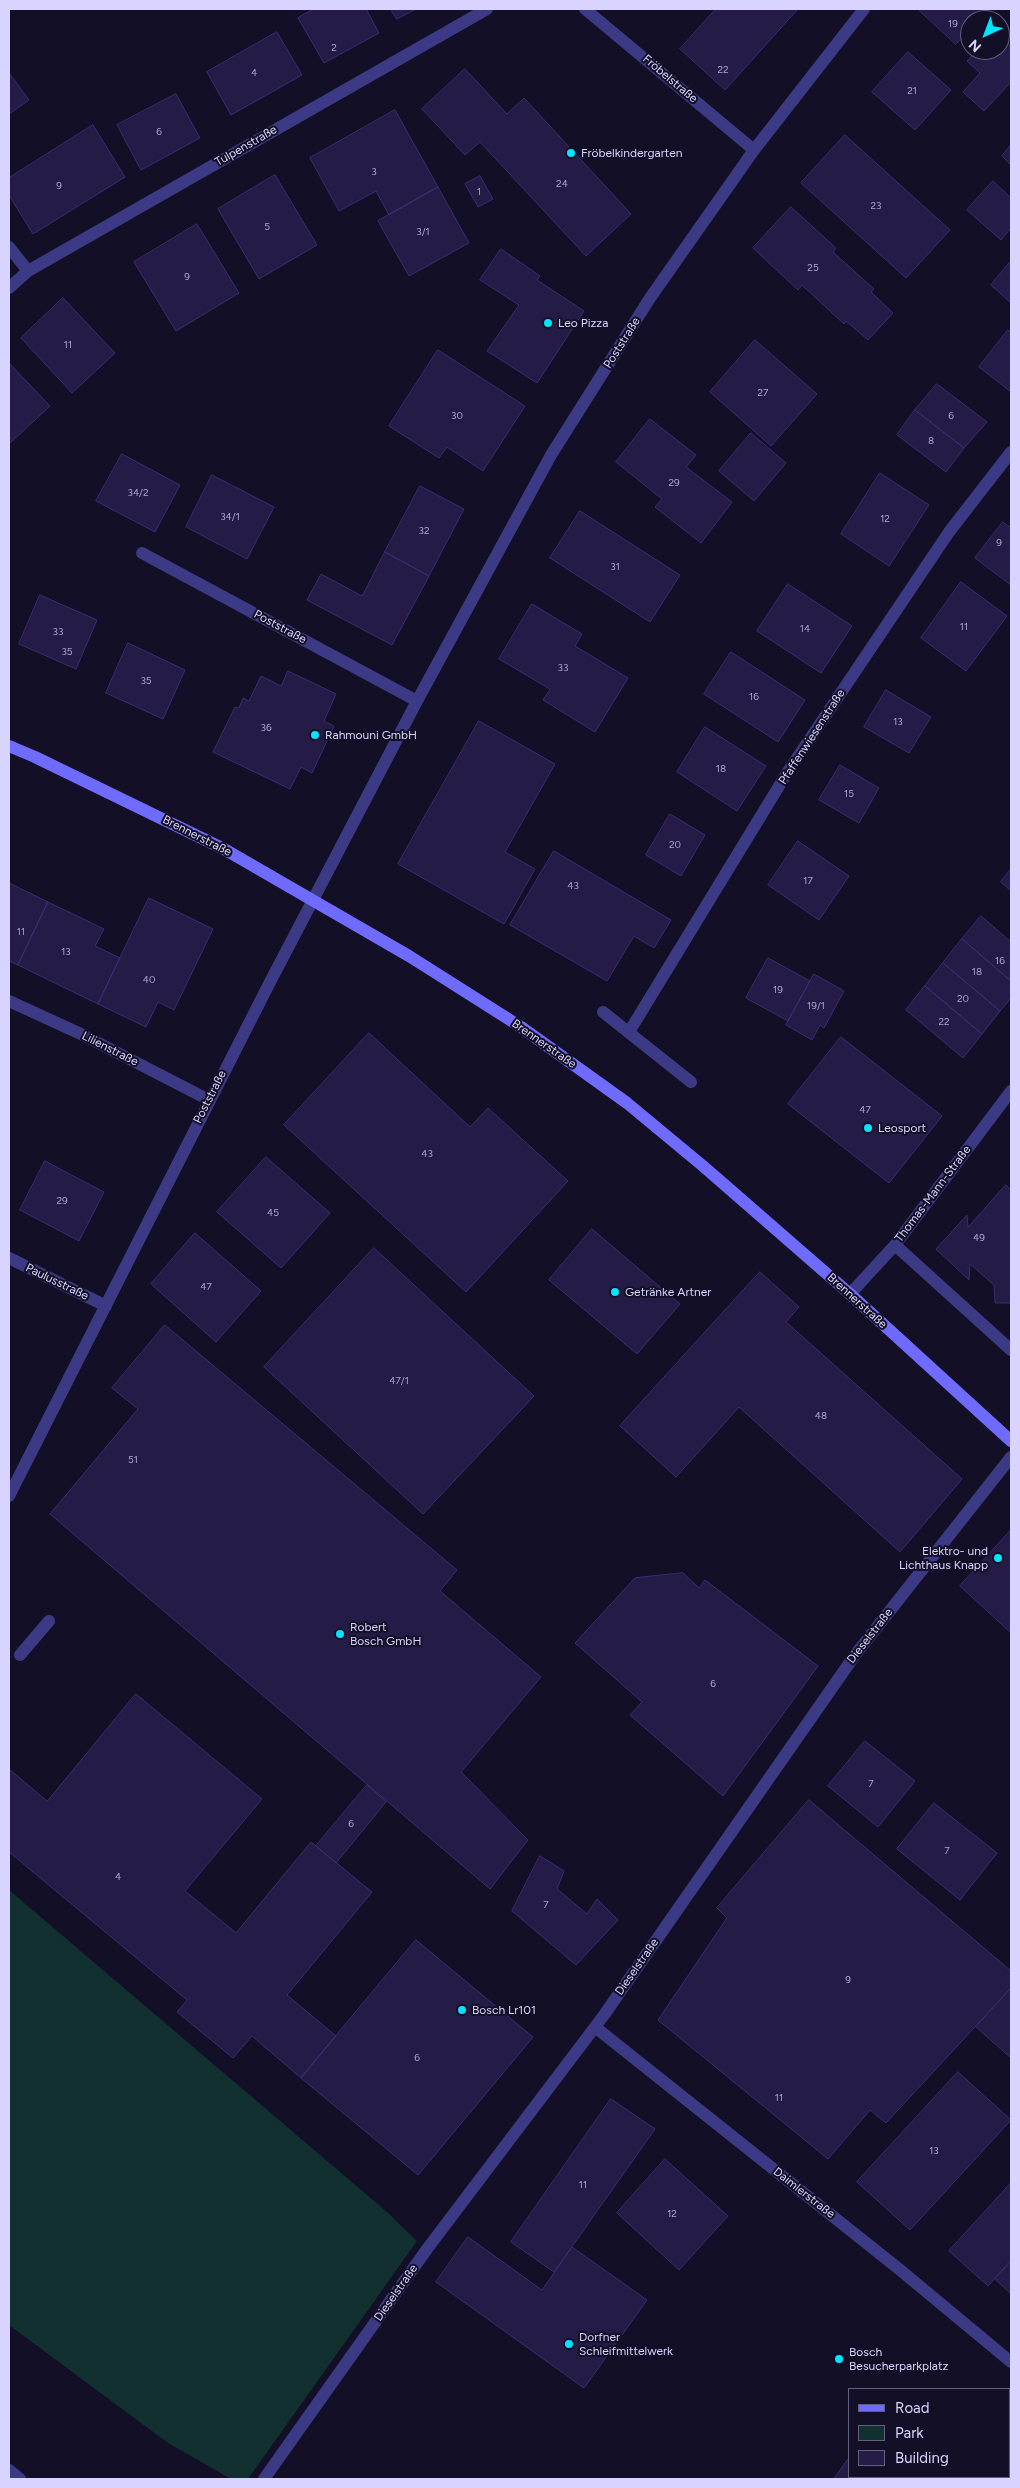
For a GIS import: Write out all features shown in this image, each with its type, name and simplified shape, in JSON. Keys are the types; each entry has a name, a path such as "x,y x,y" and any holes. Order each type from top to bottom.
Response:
{"main road":[{"name":"Brennerstraße","path":"9,746 224,849 409,956 521,1027 626,1103 703,1166 850,1294 1011,1441"}],"street":[{"name":"Tulpenstraße","path":"9,288 28,271 487,9"},
{"name":"Fröbelstraße","path":"585,9 754,150"},
{"name":"Poststraße","path":"9,1496 209,1100 418,701 551,455 650,298 754,150 864,9"},
{"path":"9,247 28,271"},
{"name":"Pfaffenwiesenstraße","path":"629,1032 787,773 949,532 1011,452"},
{"name":"Poststraße","path":"142,553 418,701"},
{"name":"Lilienstraße","path":"9,1001 83,1035 209,1100"},
{"path":"603,1012 691,1082"},
{"name":"Thomas-Mann-Straße","path":"850,1294 895,1245 1011,1091"},
{"path":"895,1245 1011,1350"},
{"name":"Paulusstraße","path":"9,1258 106,1306"},
{"name":"Dieselstraße","path":"264,2479 427,2249 595,2027 855,1655 1011,1456"},
{"path":"20,1654 49,1621"},
{"name":"Daimlerstraße","path":"595,2027 899,2269 1011,2362"},
{"path":"9,2470 20,2479"}],"green space":[{"path":"9,1890 387,2212 417,2241 248,2479 231,2479 168,2443 9,2325"}],"building":[{"path":"314,9 366,9 379,33 324,63 298,18"},
{"path":"391,9 416,9 397,19"},
{"path":"716,9 798,9 725,90 680,49"},
{"path":"918,9 988,9 960,10 960,40 956,44"},
{"path":"277,32 302,75 231,115 207,72"},
{"path":"1011,47 1011,82 984,111 963,92 980,73 967,61 1010,60"},
{"path":"908,52 951,90 915,130 872,92"},
{"path":"465,69 507,114 524,98 631,214 586,256 480,142 465,155 422,109"},
{"path":"9,73 29,100 9,114"},
{"path":"176,94 200,138 141,170 117,125"},
{"path":"395,110 438,187 389,215 376,191 339,211 310,158"},
{"path":"93,125 125,177 33,234 9,195 9,178"},
{"path":"845,135 950,230 906,278 801,183"},
{"path":"1011,145 1011,165 1002,156"},
{"path":"275,175 317,245 259,279 218,209"},
{"path":"480,176 493,199 478,207 465,184"},
{"path":"993,181 1011,198 1011,228 1001,240 967,210"},
{"path":"438,187 469,243 409,276 378,221"},
{"path":"791,207 836,248 833,252 874,289 871,292 893,313 868,340 846,321 844,324 802,285 798,290 753,248"},
{"path":"197,224 239,293 176,331 134,262"},
{"path":"501,249 540,276 537,280 584,311 537,383 487,351 519,305 480,280"},
{"path":"1011,261 1011,303 991,285"},
{"path":"63,298 115,353 72,393 21,338"},
{"path":"1008,330 1011,333 1011,392 979,367"},
{"path":"755,340 817,394 771,446 710,392"},
{"path":"438,350 525,406 483,471 447,447 439,458 389,426"},
{"path":"9,363 50,406 9,444"},
{"path":"937,384 987,422 964,448 915,410"},
{"path":"915,410 964,448 946,472 897,435"},
{"path":"650,419 696,455 686,467 732,502 701,543 655,507 662,499 616,462"},
{"path":"751,433 786,463 754,501 719,471"},
{"path":"122,454 180,485 155,532 96,501"},
{"path":"880,473 929,505 889,566 841,534"},
{"path":"212,475 274,507 247,559 186,527"},
{"path":"420,486 464,509 429,576 385,552"},
{"path":"580,511 680,575 650,622 550,558"},
{"path":"1003,522 1011,528 1011,585 975,558"},
{"path":"385,552 429,576 392,645 307,600 321,574 362,596"},
{"path":"961,582 1007,616 966,671 921,638"},
{"path":"788,584 852,626 821,673 757,631"},
{"path":"40,595 97,620 76,669 19,644"},
{"path":"532,604 582,634 575,646 628,678 595,732 543,700 550,689 499,659"},
{"path":"128,643 185,670 163,719 106,693"},
{"path":"731,652 805,700 778,742 704,694"},
{"path":"288,671 336,694 324,721 334,726 312,773 301,767 290,789 213,752 235,707 239,708 243,698 249,701 261,676 281,686"},
{"path":"886,690 931,717 909,753 864,727"},
{"path":"479,721 555,764 505,852 535,869 504,924 398,864"},
{"path":"705,727 766,766 737,811 677,772"},
{"path":"840,765 879,788 859,823 819,800"},
{"path":"670,814 705,835 681,876 646,855"},
{"path":"798,841 849,876 819,920 768,885"},
{"path":"554,851 671,920 654,948 634,936 607,981 510,925"},
{"path":"1011,869 1011,891 1001,882"},
{"path":"9,883 48,902 18,965 9,961"},
{"path":"149,898 213,929 174,1010 158,1002 146,1027 98,1004"},
{"path":"48,902 104,929 95,946 120,958 98,1004 18,965"},
{"path":"981,916 1011,942 1011,981 962,939"},
{"path":"962,939 1011,981 1011,998 1000,1011 943,963"},
{"path":"768,958 810,981 788,1021 746,998"},
{"path":"943,963 1000,1011 982,1034 925,986"},
{"path":"814,974 844,991 824,1028 820,1025 812,1040 786,1025"},
{"path":"925,986 982,1034 963,1058 906,1010"},
{"path":"369,1033 470,1127 488,1108 568,1181 466,1292 284,1125"},
{"path":"841,1037 942,1116 889,1183 788,1104"},
{"path":"266,1157 330,1213 281,1268 217,1212"},
{"path":"45,1161 104,1192 79,1241 20,1210"},
{"path":"1006,1185 1011,1190 1011,1303 995,1303 994,1285 970,1264 969,1280 936,1249 967,1215 968,1227"},
{"name":"Getränke Artner","path":"592,1229 680,1304 637,1354 549,1280"},
{"path":"195,1233 261,1291 216,1342 151,1284"},
{"path":"374,1248 534,1396 423,1514 264,1367"},
{"path":"760,1272 799,1307 786,1322 962,1479 900,1552 739,1407 676,1477 620,1426"},
{"name":"Robert Bosch GmbH","path":"165,1325 457,1570 440,1591 541,1677 461,1772 528,1840 490,1889 50,1514 138,1409 112,1388"},
{"name":"Elektro- und Lichthaus Knapp","path":"1011,1530 1011,1633 960,1586"},
{"path":"683,1573 699,1588 705,1580 818,1666 723,1796 630,1715 642,1702 575,1643 635,1578"},
{"path":"136,1694 262,1799 185,1891 236,1933 311,1842 372,1892 287,1995 336,2036 301,2078 252,2036 233,2058 177,2012 187,2000 9,1852 9,1769 47,1801"},
{"path":"865,1741 915,1781 878,1827 828,1786"},
{"path":"367,1785 386,1802 336,1863 316,1846"},
{"path":"809,1800 1011,1971 1011,1988 886,2123 870,2110 828,2159 658,2020 727,1918 717,1908"},
{"path":"934,1803 997,1853 960,1900 897,1849"},
{"path":"540,1856 564,1871 557,1889 587,1914 597,1899 618,1920 576,1965 512,1911"},
{"path":"416,1940 533,2037 418,2175 301,2078"},
{"path":"1011,1988 1011,2058 976,2027"},
{"path":"958,2072 1011,2120 910,2230 857,2182"},
{"path":"611,2099 655,2129 554,2272 511,2242"},
{"path":"665,2159 728,2216 679,2270 617,2213"},
{"path":"1011,2183 1011,2260 988,2286 949,2251"},
{"name":"Dorfner Schleifmittelwerk","path":"468,2237 542,2290 572,2247 647,2300 584,2388 436,2282"},
{"path":"1011,2262 1011,2294 995,2279"},
{"path":"1011,2418 1011,2479 968,2479 1010,2478"},
{"path":"848,2459 848,2478 929,2478 928,2479 834,2479"}],"place":[{"name":"Fröbelkindergarten","path":"571,153"},
{"name":"Leo Pizza","path":"548,323"},
{"name":"Rahmouni GmbH","path":"315,735"},
{"name":"Leosport","path":"868,1128"},
{"name":"Getränke Artner","path":"615,1292"},
{"name":"Elektro- und Lichthaus Knapp","path":"998,1558"},
{"name":"Robert Bosch GmbH","path":"340,1634"},
{"name":"Bosch Lr101","path":"462,2010"},
{"name":"Dorfner Schleifmittelwerk","path":"569,2344"},
{"name":"Bosch Besucherparkplatz","path":"839,2359"}]}
